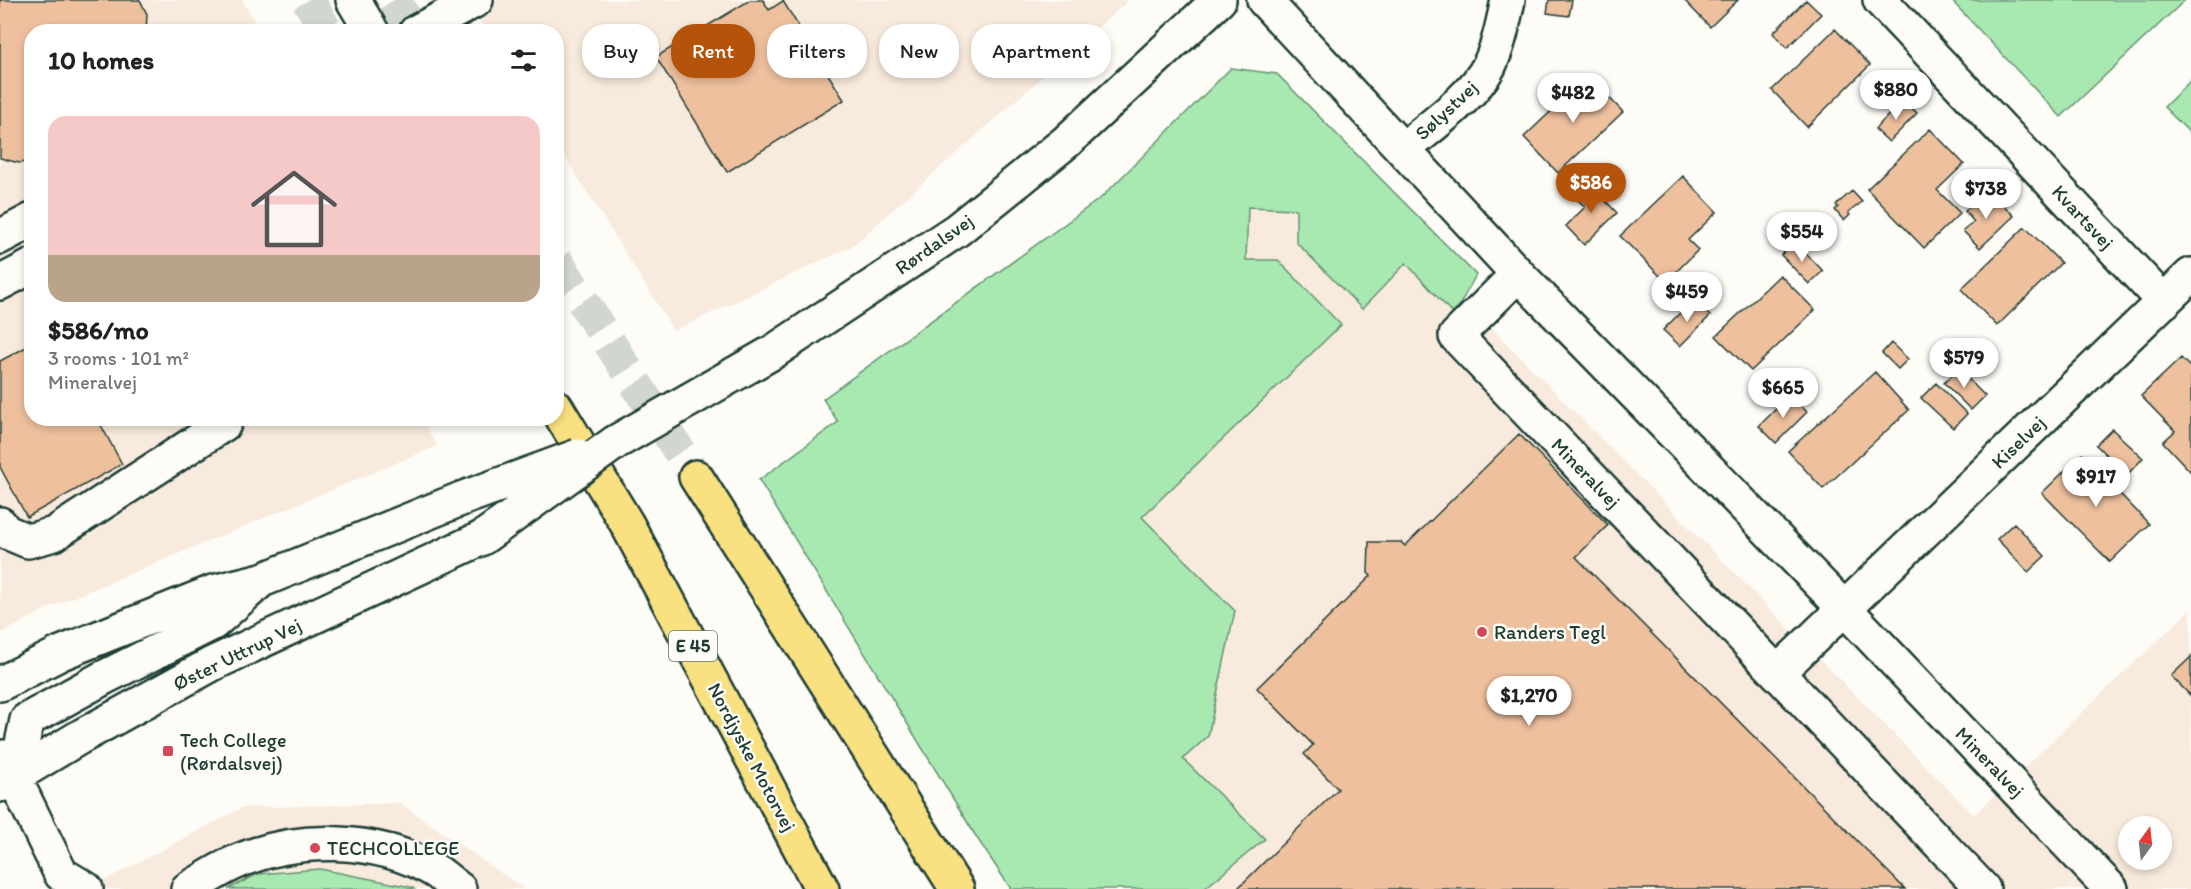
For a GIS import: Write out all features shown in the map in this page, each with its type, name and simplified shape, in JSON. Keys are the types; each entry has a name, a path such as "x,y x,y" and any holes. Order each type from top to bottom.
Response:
{"highway":[{"name":"Nordjyske Motorvej","path":"564,420 627,524 822,889"},
{"path":"696,477 957,889"}],"street":[{"path":"353,0 367,24"},
{"path":"431,24 476,0"},
{"name":"Rørdalsvej","path":"482,538 616,442 773,352 957,230 1066,142 1219,0"},
{"name":"Mineralvej","path":"1264,0 1518,274 1844,608 2111,889"},
{"name":"Sølystvej","path":"1403,150 1471,91 1488,68 1499,40 1508,0"},
{"name":"Kvartsvej","path":"1880,0 2164,302"},
{"path":"0,237 24,224"},
{"path":"0,283 24,270"},
{"name":"Mineralvej","path":"1518,274 1456,336 1983,889"},
{"name":"Kiselvej","path":"1844,608 2191,275"},
{"path":"0,524 4,531 27,541 54,534 221,426"},
{"name":"Rørdalsvej","path":"262,580 461,499 616,442"},
{"name":"Øster Uttrup Vej","path":"5,771 80,737 212,664 482,538"},
{"path":"0,684 61,653 213,592 262,580"},
{"path":"69,884 5,771 27,720 103,678 213,623 262,580"},
{"path":"1777,673 1844,608"},
{"path":"188,889 233,864 278,849 316,844 355,845 396,854 436,872 459,889"}],"shaded area":[{"path":"0,0 242,0 256,24 24,24 24,426 426,426 437,446 50,607 0,634"},
{"path":"466,0 1129,0 1102,24 971,24 971,78 1041,78 852,246 674,331 564,155 564,24 481,24"},
{"path":"1240,102 1445,281 1974,815 2191,609 2191,889 1146,889 841,419"},
{"name":"TECHCOLLEGE","path":"400,803 524,889 88,889 242,808"}],"green space":[{"path":"1951,0 2185,0 2061,117"},
{"path":"1231,68 1277,74 1476,275 1454,315 1406,263 1362,309 1296,242 1296,209 1248,207 1246,260 1278,260 1341,325 1142,517 1235,611 1208,736 1183,759 1265,839 1204,889 1011,889 977,838 759,480 838,422 823,399 1102,197"},
{"path":"2191,80 2191,134 2164,107"},
{"path":"320,869 414,889 228,889 258,874"}],"building":[{"path":"0,0 140,0 147,14 146,24 24,24 24,162 0,158"},
{"path":"750,0 763,0 769,10 783,1 797,24 767,24 767,78 830,78 844,100 727,172 659,62 659,55 671,48 671,78 755,78 755,24 710,24"},
{"path":"1549,0 1572,0 1569,16 1547,13"},
{"path":"1684,0 1738,0 1710,27"},
{"path":"1806,0 1821,14 1787,48 1773,33"},
{"path":"1835,29 1870,65 1807,127 1772,90"},
{"path":"1588,76 1623,112 1558,173 1524,137"},
{"path":"1903,100 1917,113 1889,142 1875,129"},
{"path":"1930,129 1964,164 1937,190 1960,213 1924,248 1867,189"},
{"path":"1683,176 1717,212 1688,240 1698,250 1666,282 1620,236"},
{"path":"1587,181 1617,213 1584,245 1566,226 1585,207 1577,199 1583,193 1578,189"},
{"path":"1852,191 1862,202 1848,213 1850,215 1844,221 1835,210 1838,207 1836,205"},
{"path":"1983,195 1991,203 1997,198 2014,216 1980,248 1963,231 1974,222 1965,211"},
{"path":"2025,227 2061,263 1997,326 1961,289"},
{"path":"1795,242 1823,271 1809,284 1781,255"},
{"path":"1780,275 1815,310 1751,371 1716,336"},
{"path":"1693,300 1710,316 1680,346 1663,330"},
{"path":"1891,343 1908,359 1898,369 1882,353"},
{"path":"24,348 24,426 101,426 122,464 27,517 0,467 0,361"},
{"path":"2181,358 2191,368 2191,472 2163,442 2175,431 2141,396"},
{"path":"1958,369 1985,396 1971,410 1944,383"},
{"path":"1875,372 1909,410 1823,489 1788,451"},
{"path":"1936,383 1967,414 1953,428 1921,398"},
{"path":"1790,395 1807,412 1776,443 1759,426"},
{"path":"2112,429 2143,458 2127,475 2096,445"},
{"name":"Randers Tegl","path":"1519,434 1608,525 1576,557 1905,889 1237,889 1338,789 1304,754 1313,745 1257,688 1371,576 1368,573 1369,542 1401,542 1405,546"},
{"path":"2082,454 2149,524 2110,562 2042,493"},
{"path":"2014,523 2045,556 2028,572 1997,539"},
{"path":"2191,657 2191,696 2171,676"}],"tunnel":[{"path":"308,0 322,24"},
{"path":"394,0 409,24"},
{"path":"564,272 696,477"}],"place":[{"name":"Randers Tegl","path":"1482,632"},
{"name":"Tech College (Rørdalsvej)","path":"168,751"},
{"name":"TECHCOLLEGE","path":"315,848"}]}
